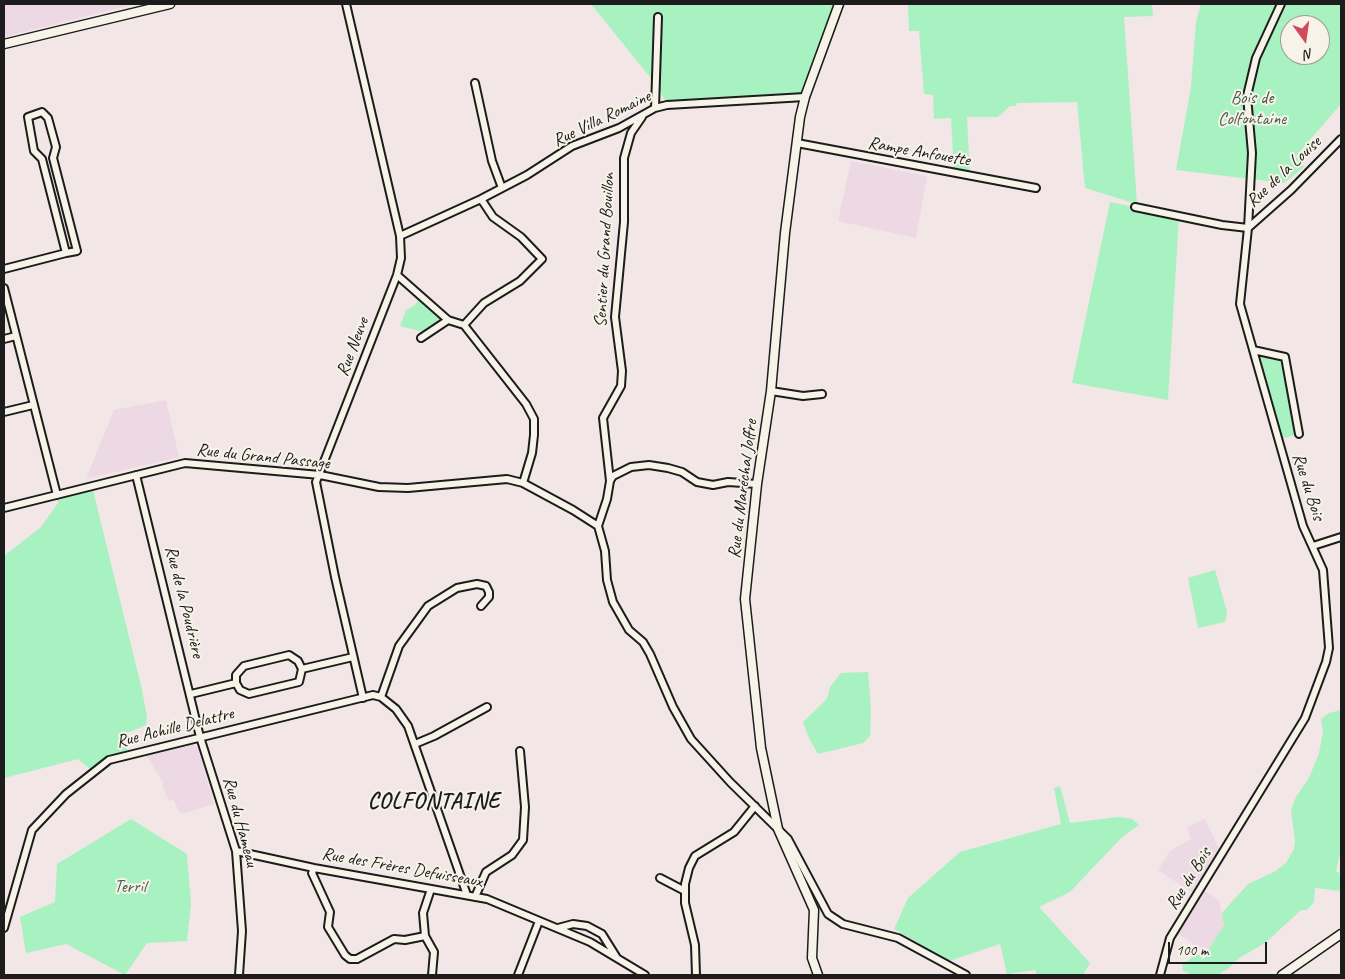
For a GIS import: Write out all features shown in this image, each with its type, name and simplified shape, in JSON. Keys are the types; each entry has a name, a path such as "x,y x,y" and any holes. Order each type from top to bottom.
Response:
{"street":[{"path":"4,44 170,4"},
{"name":"Rue Neuve","path":"346,4 400,236 400,258 397,275 316,482 362,698"},
{"name":"Rue du Maréchal Joffre","path":"818,975 812,958 814,910 778,829 761,748 745,599 757,484 771,391 784,242 797,143 805,97 839,4"},
{"name":"Rue du Bois","path":"1160,975 1170,938 1305,718 1320,679 1329,648 1324,577 1314,546 1303,526 1240,304 1248,228 1252,136 1247,96 1256,58 1281,4"},
{"path":"655,108 658,17"},
{"path":"475,83 492,161 502,188"},
{"name":"Rue Villa Romaine","path":"400,236 481,199 572,146 619,128 655,108 667,105 805,97"},
{"path":"4,269 77,251 53,158 56,147 48,118 42,112 28,117 34,151 42,159 66,253"},
{"name":"Sentier du Grand Bouillon","path":"598,526 607,499 610,481 603,418 621,386 622,371 615,317 624,222 624,158 631,133 646,112"},
{"name":"Rue de la Louise","path":"1248,228 1291,190 1341,139"},
{"name":"Rampe Anfouette","path":"797,143 1036,188"},
{"path":"464,325 484,303 520,281 542,259 521,237 493,217 481,199"},
{"path":"1135,207 1222,225 1248,228"},
{"path":"397,275 448,320 464,325 503,376 517,390 534,419 532,453 523,482 598,526 605,551 607,580 613,602 620,616 646,648 673,707 692,740 710,762 778,829 800,859 828,914 843,924 898,938 966,975"},
{"path":"4,288 57,495"},
{"path":"421,338 448,320"},
{"path":"4,339 16,336"},
{"path":"1253,350 1285,357 1299,434"},
{"path":"771,391 803,396 822,394"},
{"path":"4,412 33,405"},
{"name":"Rue du Grand Passage","path":"4,508 185,463 320,475 379,487 408,488 507,479 523,482"},
{"path":"610,481 613,476 631,468 649,465 682,472 697,482 714,485 728,482 757,484"},
{"name":"Rue de la Poudrière","path":"136,475 200,737"},
{"path":"1314,546 1341,537"},
{"path":"467,896 408,726 396,709 381,698 399,646 428,606 457,588 477,584 486,586 489,592 481,606"},
{"path":"289,655 298,661 302,669 299,682 249,694 240,690 236,683 236,675 244,666 289,655"},
{"path":"302,669 353,656"},
{"path":"191,694 236,683"},
{"name":"Rue Achille Delattre","path":"4,928 32,830 66,794 109,760 374,695 381,698"},
{"path":"415,744 434,736 487,707"},
{"name":"Rue du Hameau","path":"200,737 236,851 242,931 239,975"},
{"path":"475,897 486,872 512,855 523,840 525,807 520,751"},
{"path":"696,975 695,945 685,903 689,868 695,856 734,832 755,806"},
{"name":"Rue des Frères Defuisseaux","path":"236,851 314,868 487,899 590,942 645,975"},
{"path":"314,868 312,873 330,912 328,927 344,955 350,959 357,959 394,939 405,940 425,936"},
{"path":"660,878 685,891"},
{"path":"431,889 423,913 425,936 434,952 432,975"},
{"path":"518,975 539,921"},
{"name":"Rue des Frères Defuisseaux","path":"558,928 573,924 587,926 602,934 617,959"},
{"path":"1282,975 1341,934"}],"shaded area":[{"path":"4,4 135,4 4,37"},
{"path":"851,161 927,176 916,238 838,221"},
{"path":"166,400 179,457 86,479 114,410"},
{"path":"192,744 198,748 214,804 184,813 179,812 174,800 169,801 162,786 164,784 146,755"},
{"path":"1205,819 1222,855 1201,888 1219,900 1224,925 1207,953 1174,931 1196,895 1158,870 1170,851 1191,839 1187,827"}],"green space":[{"path":"591,4 839,4 817,47 805,97 667,105 658,87"},
{"path":"908,4 1152,4 1153,16 1124,17 1137,204 1085,188 1077,102 1017,103 1016,106 1010,106 998,117 967,117 970,177 954,174 951,118 934,119 933,95 924,94 919,31 909,31"},
{"name":"Bois de Colfontaine","path":"1201,4 1341,4 1341,104 1296,156 1304,167 1284,183 1176,170 1191,87 1196,22"},
{"path":"1110,202 1179,216 1168,400 1072,383"},
{"path":"421,296 428,301 424,305 437,317 440,314 440,320 423,332 400,326 406,310 415,305"},
{"path":"1261,354 1283,360 1299,434 1280,439 1257,358"},
{"path":"92,486 142,690 147,717 146,725 123,735 129,755 109,760 92,771 78,759 4,778 4,556 41,527 58,503 57,495"},
{"path":"1215,570 1227,612 1225,622 1198,628 1188,578"},
{"path":"868,672 871,710 870,736 863,743 818,754 803,722 827,699 830,687 841,673"},
{"path":"1341,710 1341,850 1336,871 1341,874 1341,891 1315,888 1314,902 1307,910 1301,910 1265,943 1239,958 1228,969 1217,975 1193,975 1183,971 1182,965 1194,956 1207,952 1224,925 1222,913 1248,884 1274,872 1286,863 1294,849 1295,840 1291,810 1296,797 1309,778 1319,753 1323,732 1321,719 1329,713"},
{"path":"1060,786 1070,823 1118,817 1132,819 1139,825 1122,837 1070,892 1039,907 1090,963 1083,975 1036,975 1036,970 1007,974 1000,944 949,961 894,929 908,898 960,852 1061,824 1054,788"},
{"name":"Terril","path":"131,819 187,854 191,903 187,941 147,943 125,975 66,944 26,953 20,917 55,902 57,864"}],"district":[{"name":"COLFONTAINE","path":"434,802"}]}
